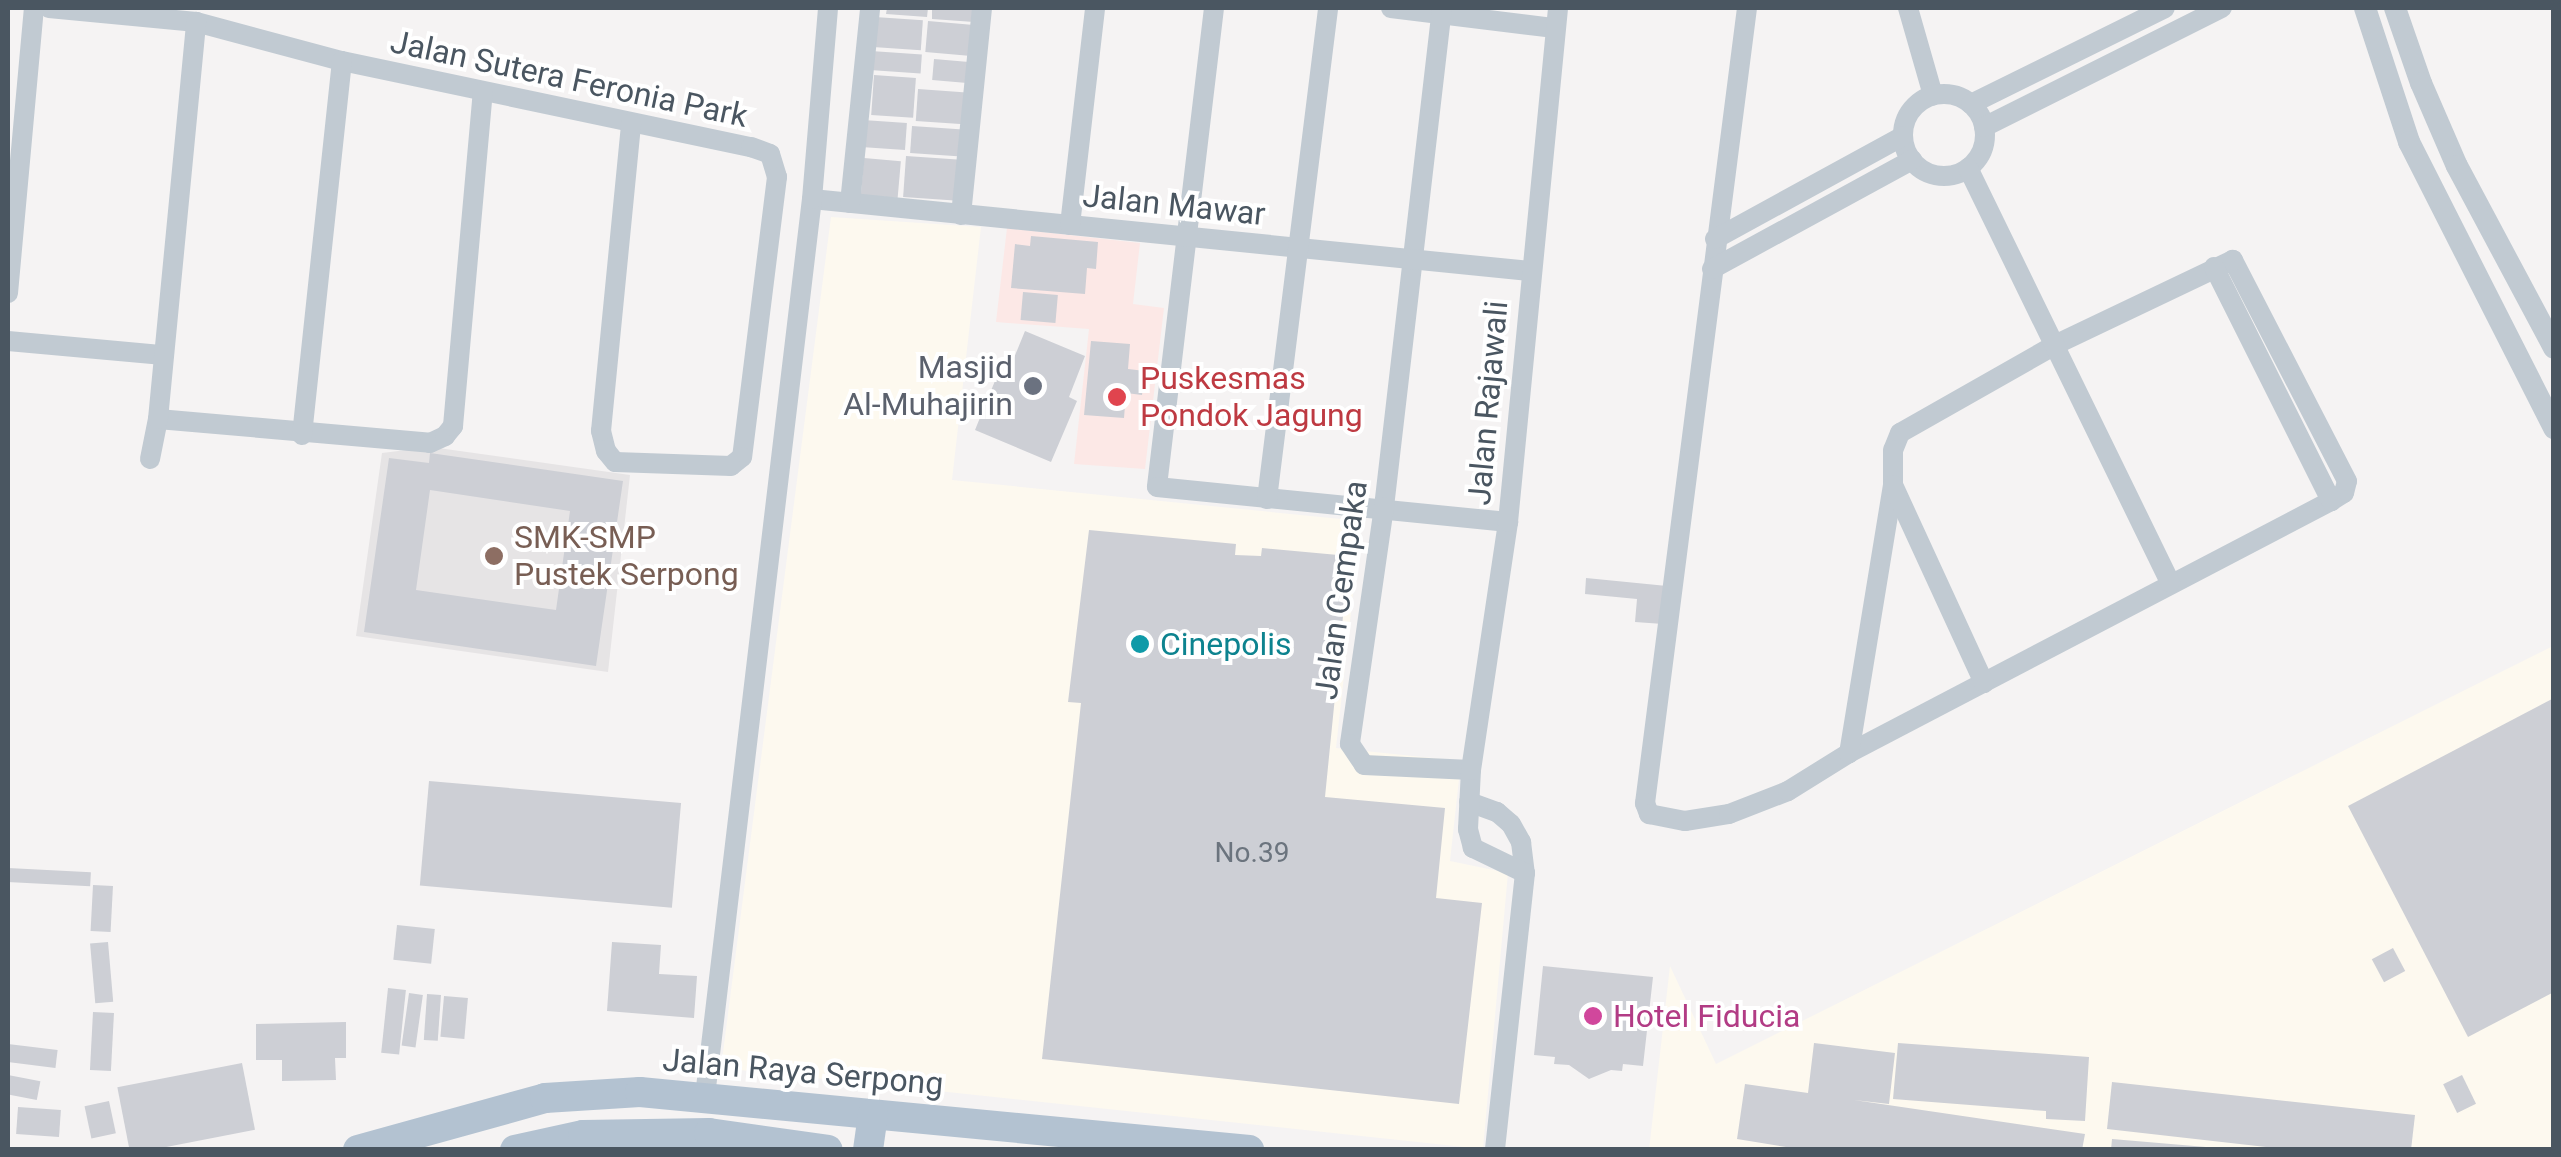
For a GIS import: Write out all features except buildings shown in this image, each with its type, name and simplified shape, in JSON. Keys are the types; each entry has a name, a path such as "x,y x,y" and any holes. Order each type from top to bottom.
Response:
{"main road":[{"name":"Jalan Raya Serpong","path":"358,1150 544,1098 640,1092 1249,1150"},
{"path":"868,1150 873,1114"},
{"path":"514,1150 573,1143 658,1141 709,1133 762,1145 828,1150"}],"street":[{"path":"8,293 34,8"},
{"name":"Jalan Sutera Feronia Park","path":"49,8 196,22 342,61 751,147 770,154 777,177 742,457 731,466 616,462 606,451 601,431 631,123"},
{"path":"705,1096 812,198 828,8"},
{"path":"850,203 870,8"},
{"path":"961,214 982,8"},
{"path":"1070,225 1095,8"},
{"path":"1214,8 1157,487 1508,522"},
{"path":"1267,499 1328,8"},
{"path":"1391,8 1556,18"},
{"path":"1747,8 1646,809 1655,817 1684,821 1729,814 1788,792 1849,753 2331,501 2214,267 2055,345 1900,432 1893,450 1894,485 1849,753"},
{"path":"1908,8 1933,96"},
{"path":"1971,104 2165,8"},
{"path":"1984,127 2222,8"},
{"path":"2364,8 2409,142 2554,428"},
{"path":"2395,8 2456,166 2554,348"},
{"name":"Jalan Cempaka","path":"1442,10 1384,507 1350,744 1364,765 1471,770"},
{"name":"Jalan Rajawali","path":"1526,873 1473,848 1468,829 1471,770 1508,522 1556,18"},
{"path":"150,460 158,419 196,22"},
{"path":"302,435 342,61"},
{"path":"158,419 302,435 430,443 445,436 452,426 482,92"},
{"path":"1946,94 1971,104 1984,127 1980,154 1968,168 1934,175 1912,160 1903,136 1912,110 1933,96 1946,94"},
{"path":"1716,238 1903,136"},
{"path":"1712,269 1912,160"},
{"path":"1968,168 2170,582"},
{"name":"Jalan Mawar","path":"812,198 1530,271"},
{"path":"8,342 163,355"},
{"path":"1894,485 1984,683"},
{"path":"1469,802 1497,812 1511,824 1521,842 1526,873 1495,1150"}],"shaded area":[{"path":"831,217 981,227 952,480 1361,521 1336,748 1461,761 1450,861 1508,873 1483,1149 721,1068"},
{"name":"Puskesmas Pondok Jagung","path":"1007,228 1140,243 1133,304 1164,308 1145,469 1074,464 1089,329 996,322"},
{"name":"SMK-SMP Pustek Serpong","path":"431,447 630,475 608,672 356,636 382,453"},
{"path":"2553,646 2553,1149 1649,1150 1670,966 1716,1064"}],"place":[{"name":"Masjid Al-Muhajirin","path":"1033,386"},
{"name":"Puskesmas Pondok Jagung","path":"1117,397"},
{"name":"SMK-SMP Pustek Serpong","path":"494,556"},
{"name":"Cinepolis","path":"1140,644"},
{"name":"Hotel Fiducia","path":"1593,1016"}]}
